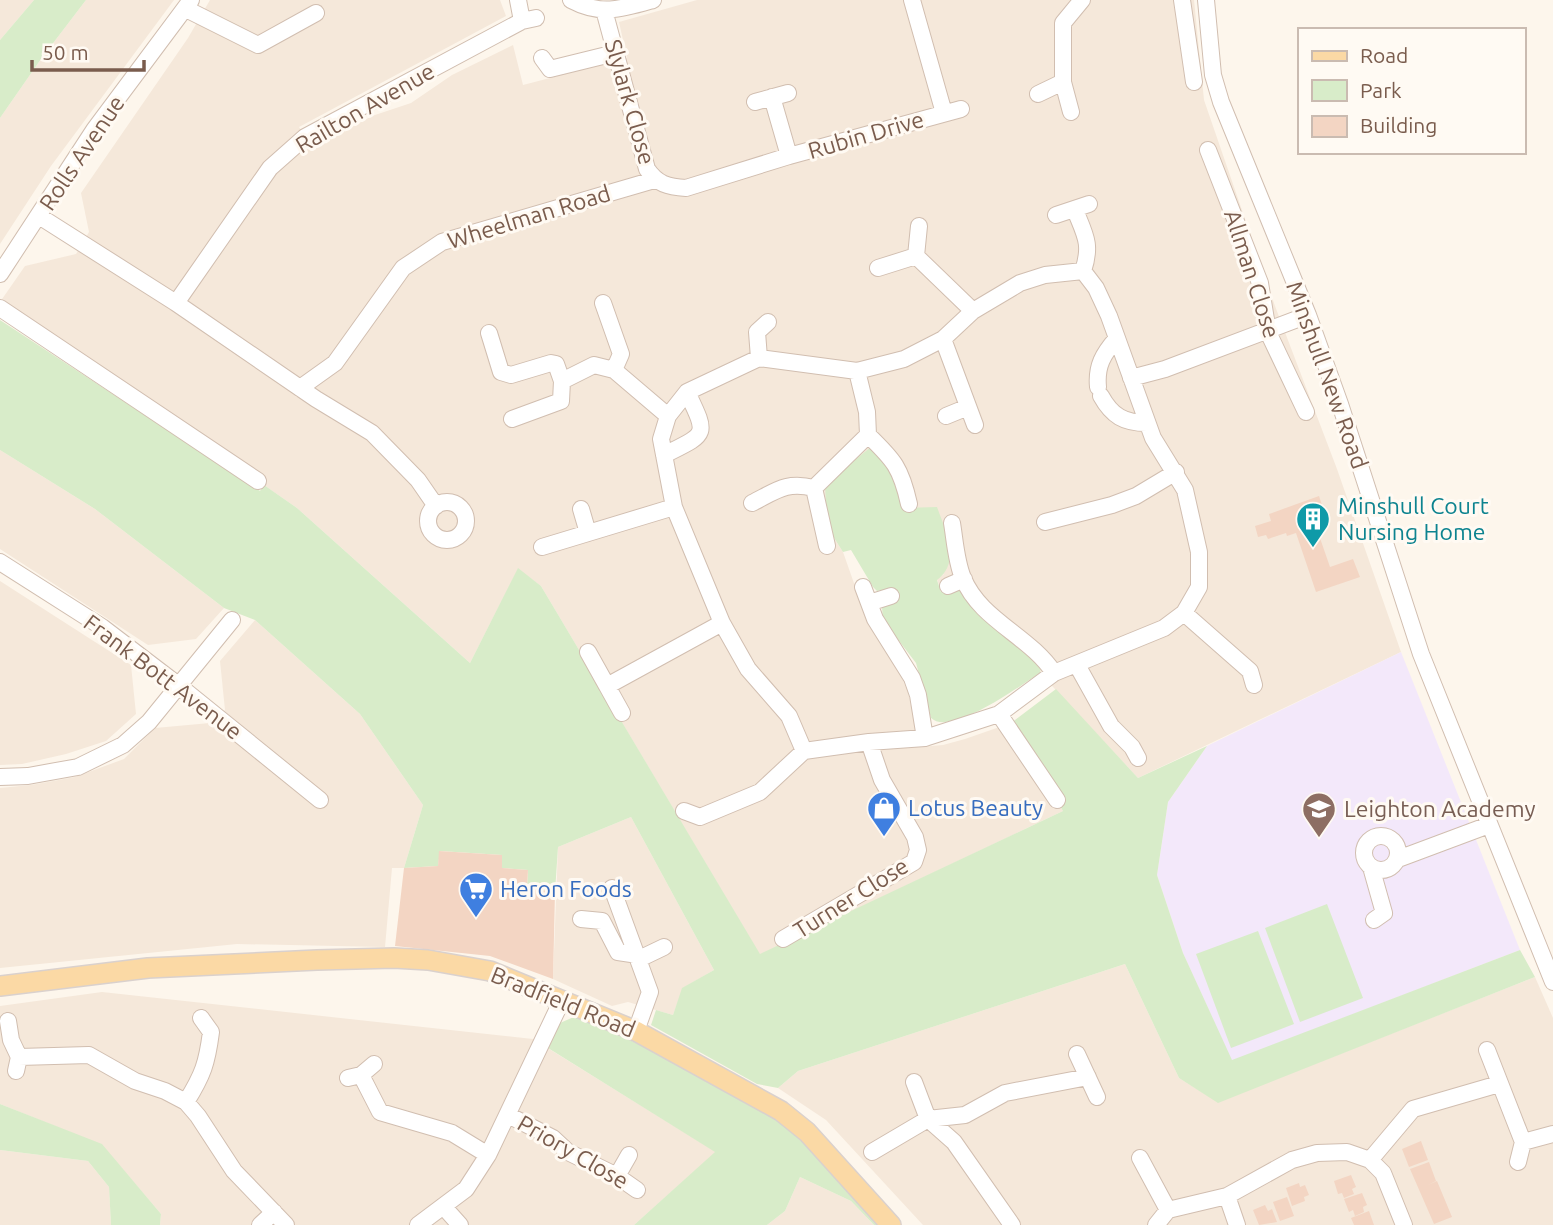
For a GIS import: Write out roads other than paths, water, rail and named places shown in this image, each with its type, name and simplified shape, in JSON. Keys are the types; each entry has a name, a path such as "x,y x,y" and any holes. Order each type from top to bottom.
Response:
{"main road":[{"name":"Bradfield Road","path":"0,986 148,968 394,958 428,960 490,971 636,1031 781,1111 807,1132 891,1225"}],"street":[{"name":"Railton Avenue","path":"176,303 270,168 305,136 529,19 517,0"},
{"path":"571,0 589,9 604,10 619,10 653,0"},
{"name":"Rubin Drive","path":"912,0 944,113"},
{"path":"1071,112 1063,82 1063,23 1082,0"},
{"path":"1182,0 1194,82"},
{"name":"Minshull New Road","path":"1206,0 1213,75 1221,102 1308,315 1340,404 1421,654 1553,982"},
{"path":"188,4 258,45 316,13"},
{"name":"Rolls Avenue","path":"0,274 94,130 188,4"},
{"name":"Slylark Close","path":"604,10 648,169 654,180 670,187 686,188 789,156"},
{"path":"542,58 551,69 615,53"},
{"path":"1038,94 1063,82"},
{"path":"755,102 780,95 789,156"},
{"name":"Rubin Drive","path":"789,156 961,109"},
{"name":"Allman Close","path":"1207,160 1260,283 1268,331 1286,386 1306,412"},
{"name":"Wheelman Road","path":"300,388 335,363 403,268 442,242 654,180"},
{"path":"1056,215 1082,206 1089,253 1083,271"},
{"path":"39,216 372,433 418,480 436,506"},
{"path":"916,256 919,226"},
{"path":"916,256 973,311"},
{"path":"878,268 916,256"},
{"path":"804,751 789,716 748,669 722,624 674,507 661,439 668,416 687,391 759,358 858,371 904,359 943,339 973,311 1020,283 1045,275 1083,271"},
{"path":"684,811 700,817 760,792 804,751 925,738 999,714 1054,673 1164,628 1184,613 1199,587 1199,552 1191,509 1176,472 1153,438 1117,338 1096,288 1083,271"},
{"path":"603,303 621,354 614,370"},
{"path":"0,308 258,481"},
{"path":"1131,378 1165,369 1308,315"},
{"path":"757,326 759,358"},
{"path":"489,333 501,372 511,375 551,363 556,365 562,382 561,401 512,419"},
{"path":"1117,338 1099,362 1100,392 1113,414 1122,420 1147,423"},
{"path":"943,339 975,425"},
{"path":"562,382 594,365 614,370 668,416"},
{"path":"858,371 867,412 868,435 893,459 904,482 909,505"},
{"path":"664,455 696,439 701,433 700,420 687,391"},
{"path":"946,416 968,407"},
{"path":"814,488 868,435"},
{"path":"1045,522 1136,496 1176,472"},
{"path":"752,503 797,484 814,488"},
{"path":"814,488 827,546"},
{"path":"542,547 674,507"},
{"path":"581,509 588,533"},
{"path":"952,523 964,579 984,609 1044,657 1054,673"},
{"name":"Frank Bott Avenue","path":"0,562 102,627 320,800"},
{"path":"948,586 964,579"},
{"path":"891,596 866,595 875,619 912,678 918,695 925,738"},
{"path":"1184,613 1256,673"},
{"path":"0,777 29,776 78,767 123,745 149,722 232,620"},
{"path":"607,686 722,624"},
{"path":"588,652 622,713"},
{"path":"1077,665 1111,726 1126,740 1138,758"},
{"path":"999,714 1057,800"},
{"name":"Turner Close","path":"783,940 914,862 918,850 915,837 881,780 869,742"},
{"path":"1371,867 1386,869 1398,859 1489,825"},
{"path":"1374,920 1384,913 1371,867 1364,858 1368,841 1379,836 1390,838 1397,847 1398,859"},
{"path":"612,888 650,992 636,1031"},
{"path":"580,919 602,921 618,952 638,957 664,947"},
{"path":"418,1225 466,1189 488,1155 562,1000"},
{"path":"186,1102 208,1059 206,1025 225,1020"},
{"path":"8,1021 18,1064 89,1055 135,1081 165,1091 186,1102 233,1171 286,1225"},
{"path":"1488,1050 1523,1142 1518,1162"},
{"path":"1077,1054 1097,1097"},
{"path":"374,1064 354,1076 380,1112 452,1133 488,1155"},
{"path":"872,1152 928,1119 965,1115 1005,1093 1088,1077"},
{"path":"914,1082 928,1119 954,1142 1012,1225"},
{"path":"1370,1160 1413,1109 1499,1084"},
{"name":"Priory Close","path":"508,1115 553,1138 568,1152 617,1176 637,1190"},
{"path":"1523,1142 1553,1134"},
{"path":"1156,1225 1168,1210 1227,1196 1292,1160 1317,1153 1348,1152 1370,1160 1387,1180 1404,1225"},
{"path":"617,1176 629,1155"},
{"path":"1140,1158 1168,1210"},
{"path":"1227,1196 1237,1225"},
{"path":"443,1206 460,1225"},
{"path":"260,1225 274,1212"}],"place":[{"name":"Minshull Court Nursing Home","path":"1313,549"},
{"name":"Lotus Beauty","path":"884,838"},
{"name":"Leighton Academy","path":"1319,839"},
{"name":"Heron Foods","path":"476,919"}]}
